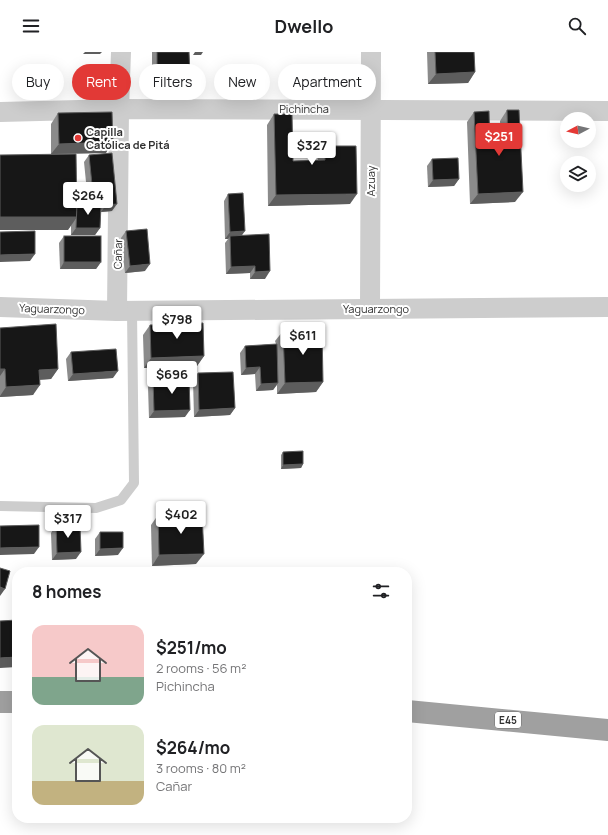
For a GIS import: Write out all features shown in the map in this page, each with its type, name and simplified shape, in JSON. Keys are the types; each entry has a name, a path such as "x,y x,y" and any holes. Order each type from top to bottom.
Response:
{"highway":[{"path":"0,702 12,702"},
{"name":"E45","path":"412,711 608,730"}],"street":[{"name":"Cañar","path":"121,52 119,109 124,311"},
{"name":"Azuay","path":"370,309 372,52"},
{"name":"Pichincha","path":"0,112 119,109 608,111"},
{"name":"Yaguarzongo","path":"0,307 124,311 608,307"}],"lane":[{"path":"0,506 96,508 121,500 134,483 124,311"}],"building":[{"path":"157,52 189,52 189,64 157,64"},
{"path":"435,52 474,52 475,72 436,74"},
{"path":"507,110 519,110 523,192 478,194 474,112 489,111 490,148 508,147"},
{"path":"112,112 113,142 59,144 58,113"},
{"path":"274,114 292,114 293,161 325,160 325,146 356,146 357,194 276,195"},
{"path":"112,153 117,204 106,205 104,184 92,185 89,155"},
{"path":"76,154 77,217 0,217 0,155"},
{"path":"458,158 459,179 433,180 432,159"},
{"path":"243,193 245,231 230,232 228,194"},
{"path":"77,204 101,205 100,228 76,228"},
{"path":"147,229 150,264 130,266 126,231"},
{"path":"35,231 35,254 0,255 0,232"},
{"path":"269,234 270,271 255,272 255,266 231,267 230,236"},
{"path":"64,236 101,236 101,262 64,262"},
{"path":"203,323 204,356 151,358 150,325"},
{"path":"56,324 58,369 39,370 40,385 6,387 5,369 0,369 0,328"},
{"path":"322,330 323,382 285,383 283,331"},
{"path":"277,344 278,383 261,384 260,367 246,368 245,346"},
{"path":"116,349 118,371 73,374 71,352"},
{"path":"233,372 235,408 199,410 198,373"},
{"path":"189,378 190,410 154,411 153,380"},
{"path":"303,451 303,464 283,465 283,452"},
{"path":"202,514 204,554 159,555 158,515"},
{"path":"39,525 39,547 0,548 0,526"},
{"path":"56,525 80,525 81,552 57,553"},
{"path":"100,532 123,532 123,548 100,549"},
{"path":"0,568 10,571 5,589 0,587"},
{"path":"12,620 12,657 0,658 0,621"}],"place":[{"name":"Capilla Católica de Pitá","path":"78,138"}]}
